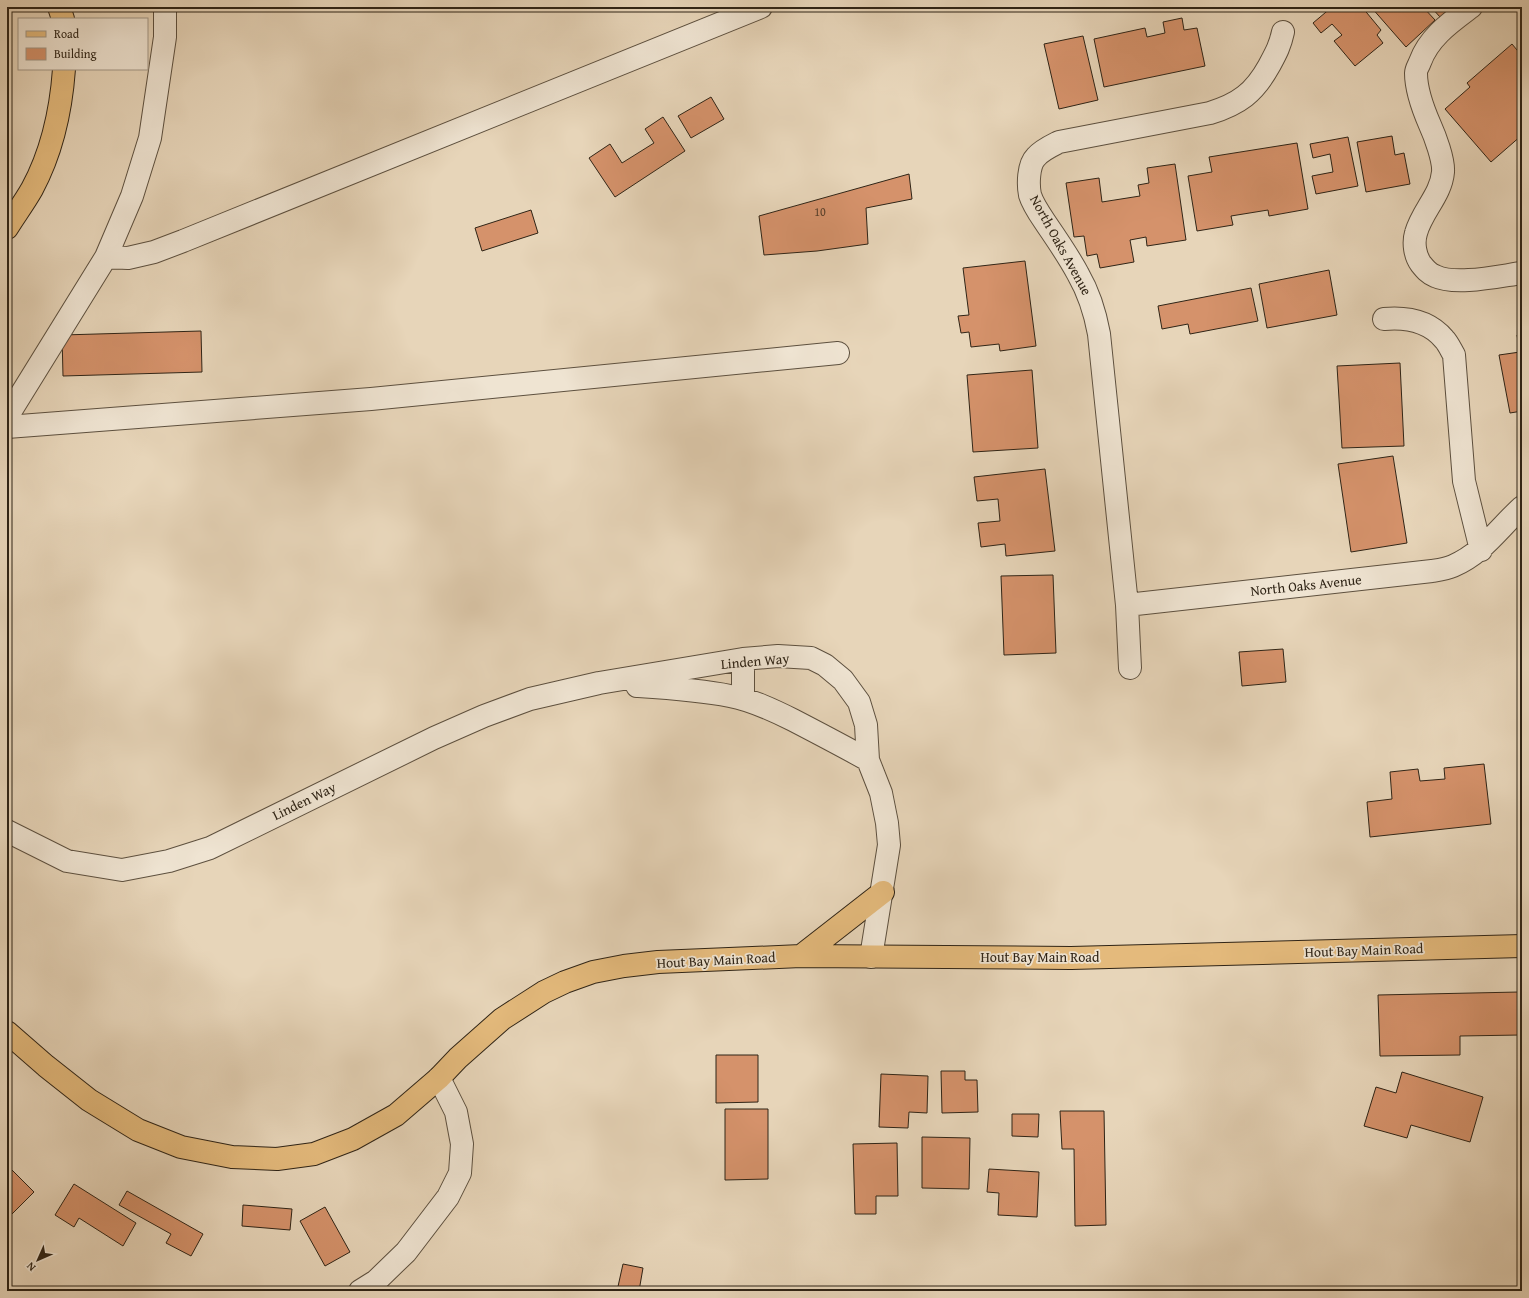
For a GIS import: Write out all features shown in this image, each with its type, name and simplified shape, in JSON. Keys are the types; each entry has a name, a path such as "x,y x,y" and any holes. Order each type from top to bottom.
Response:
{"main road":[{"path":"59,7 63,18"},
{"path":"7,228 32,190 50,148 62,99 64,70"},
{"path":"801,956 883,892"},
{"name":"Hout Bay Main Road","path":"7,1032 46,1066 89,1100 138,1130 181,1147 232,1157 277,1160 314,1154 353,1139 396,1115 439,1078 458,1058 502,1019 544,992 565,982 593,972 624,966 658,962 801,956 1071,958 1522,946"}],"street":[{"path":"7,417 106,257 132,196 150,138 165,37 165,7"},
{"path":"106,257 128,258 154,252 183,241 761,7"},
{"path":"1471,7 1448,24 1434,39 1424,52 1416,71 1417,90 1426,117 1437,140 1444,171 1440,188 1415,233 1415,251 1418,260 1425,269 1434,276 1445,279 1475,280 1522,273"},
{"name":"North Oaks Avenue","path":"1130,668 1127,606 1096,315 1078,273 1030,196 1030,169 1034,158 1044,150 1059,142 1210,113 1226,108 1242,99 1253,90 1262,79 1280,47 1283,32"},
{"path":"1384,319 1398,318 1418,321 1431,328 1444,339 1454,355 1464,481 1481,550"},
{"path":"7,427 371,399 838,353"},
{"name":"North Oaks Avenue","path":"1127,606 1432,571 1451,567 1481,550 1522,507"},
{"name":"Linden Way","path":"7,831 67,861 122,870 169,862 210,848 434,738 484,716 530,699 599,683 743,660 778,656 811,658 825,665 843,680 859,702 866,725 868,760 881,792 887,823 889,844 883,892 871,957"},
{"path":"743,660 743,699"},
{"name":"Linden Way","path":"599,683 685,690 743,699 766,707 817,732 868,760"},
{"path":"360,1291 376,1281 406,1252 448,1197 460,1173 462,1144 456,1112 439,1078"}],"building":[{"path":"1332,7 1362,7 1381,30 1377,35 1383,43 1355,66 1334,41 1342,35 1332,24 1321,33 1313,23"},
{"path":"1371,7 1423,7 1435,20 1406,47"},
{"path":"1431,7 1451,7 1440,17"},
{"path":"1182,18 1184,30 1197,28 1205,66 1104,87 1094,39 1145,28 1147,37 1165,33 1163,22"},
{"path":"1083,36 1098,100 1059,109 1044,44"},
{"path":"1512,44 1522,56 1522,135 1491,162 1445,109 1470,87 1467,83"},
{"path":"711,97 724,119 691,138 678,116"},
{"path":"663,117 685,151 615,197 589,158 610,144 622,163 654,143 645,129"},
{"path":"1392,136 1395,155 1404,153 1410,184 1366,192 1357,142"},
{"path":"1348,137 1358,186 1316,194 1312,176 1333,172 1330,154 1313,158 1310,144"},
{"path":"1297,143 1308,209 1269,216 1268,210 1231,216 1233,225 1197,231 1188,176 1212,172 1209,157"},
{"path":"1175,164 1186,240 1147,246 1146,237 1130,240 1134,262 1100,268 1097,254 1087,256 1084,236 1074,237 1066,183 1099,178 1102,202 1140,196 1138,185 1149,183 1147,168"},
{"path":"909,174 912,199 866,208 868,244 817,251 764,255 759,216"},
{"path":"531,210 538,233 482,251 475,228"},
{"path":"1025,261 1036,346 1000,351 999,344 971,347 969,332 961,333 958,316 969,315 963,268"},
{"path":"1329,270 1337,315 1267,328 1259,284"},
{"path":"1251,288 1258,321 1190,334 1188,324 1162,329 1158,306"},
{"path":"201,331 202,372 63,376 62,335"},
{"path":"1522,334 1522,411 1510,413 1499,355 1520,352 1517,335"},
{"path":"1400,363 1404,446 1342,448 1337,366"},
{"path":"1032,370 1038,448 973,452 967,375"},
{"path":"1393,456 1407,543 1351,552 1338,464"},
{"path":"1045,469 1055,551 1006,556 1005,544 981,547 978,523 1000,521 998,499 977,501 974,477"},
{"path":"1053,575 1056,653 1004,655 1001,576"},
{"path":"1283,649 1286,682 1242,686 1239,652"},
{"path":"1484,764 1491,824 1370,837 1367,802 1392,799 1390,772 1418,769 1420,781 1445,779 1444,768"},
{"path":"1519,992 1520,1035 1460,1036 1460,1055 1380,1056 1378,995"},
{"path":"716,1055 758,1055 758,1102 716,1103"},
{"path":"941,1071 965,1071 965,1080 977,1080 978,1112 942,1113"},
{"path":"1402,1072 1483,1097 1470,1142 1411,1125 1407,1138 1364,1126 1376,1087 1396,1093"},
{"path":"881,1074 928,1076 927,1113 909,1112 908,1128 879,1127"},
{"path":"725,1109 768,1109 768,1179 725,1180"},
{"path":"1060,1111 1104,1111 1106,1225 1075,1226 1074,1149 1062,1149"},
{"path":"1012,1114 1039,1114 1038,1137 1012,1136"},
{"path":"922,1137 970,1138 969,1189 922,1188"},
{"path":"897,1143 898,1196 876,1196 876,1214 855,1214 853,1144"},
{"path":"7,1165 34,1192 7,1219"},
{"path":"989,1169 1039,1172 1037,1217 998,1215 999,1193 987,1192"},
{"path":"74,1184 136,1223 123,1246 79,1218 74,1227 55,1215"},
{"path":"127,1191 203,1234 191,1256 166,1243 171,1234 119,1205"},
{"path":"243,1205 292,1209 290,1230 242,1226"},
{"path":"325,1207 350,1252 325,1266 300,1221"},
{"path":"623,1264 643,1268 639,1291 617,1291"}]}
